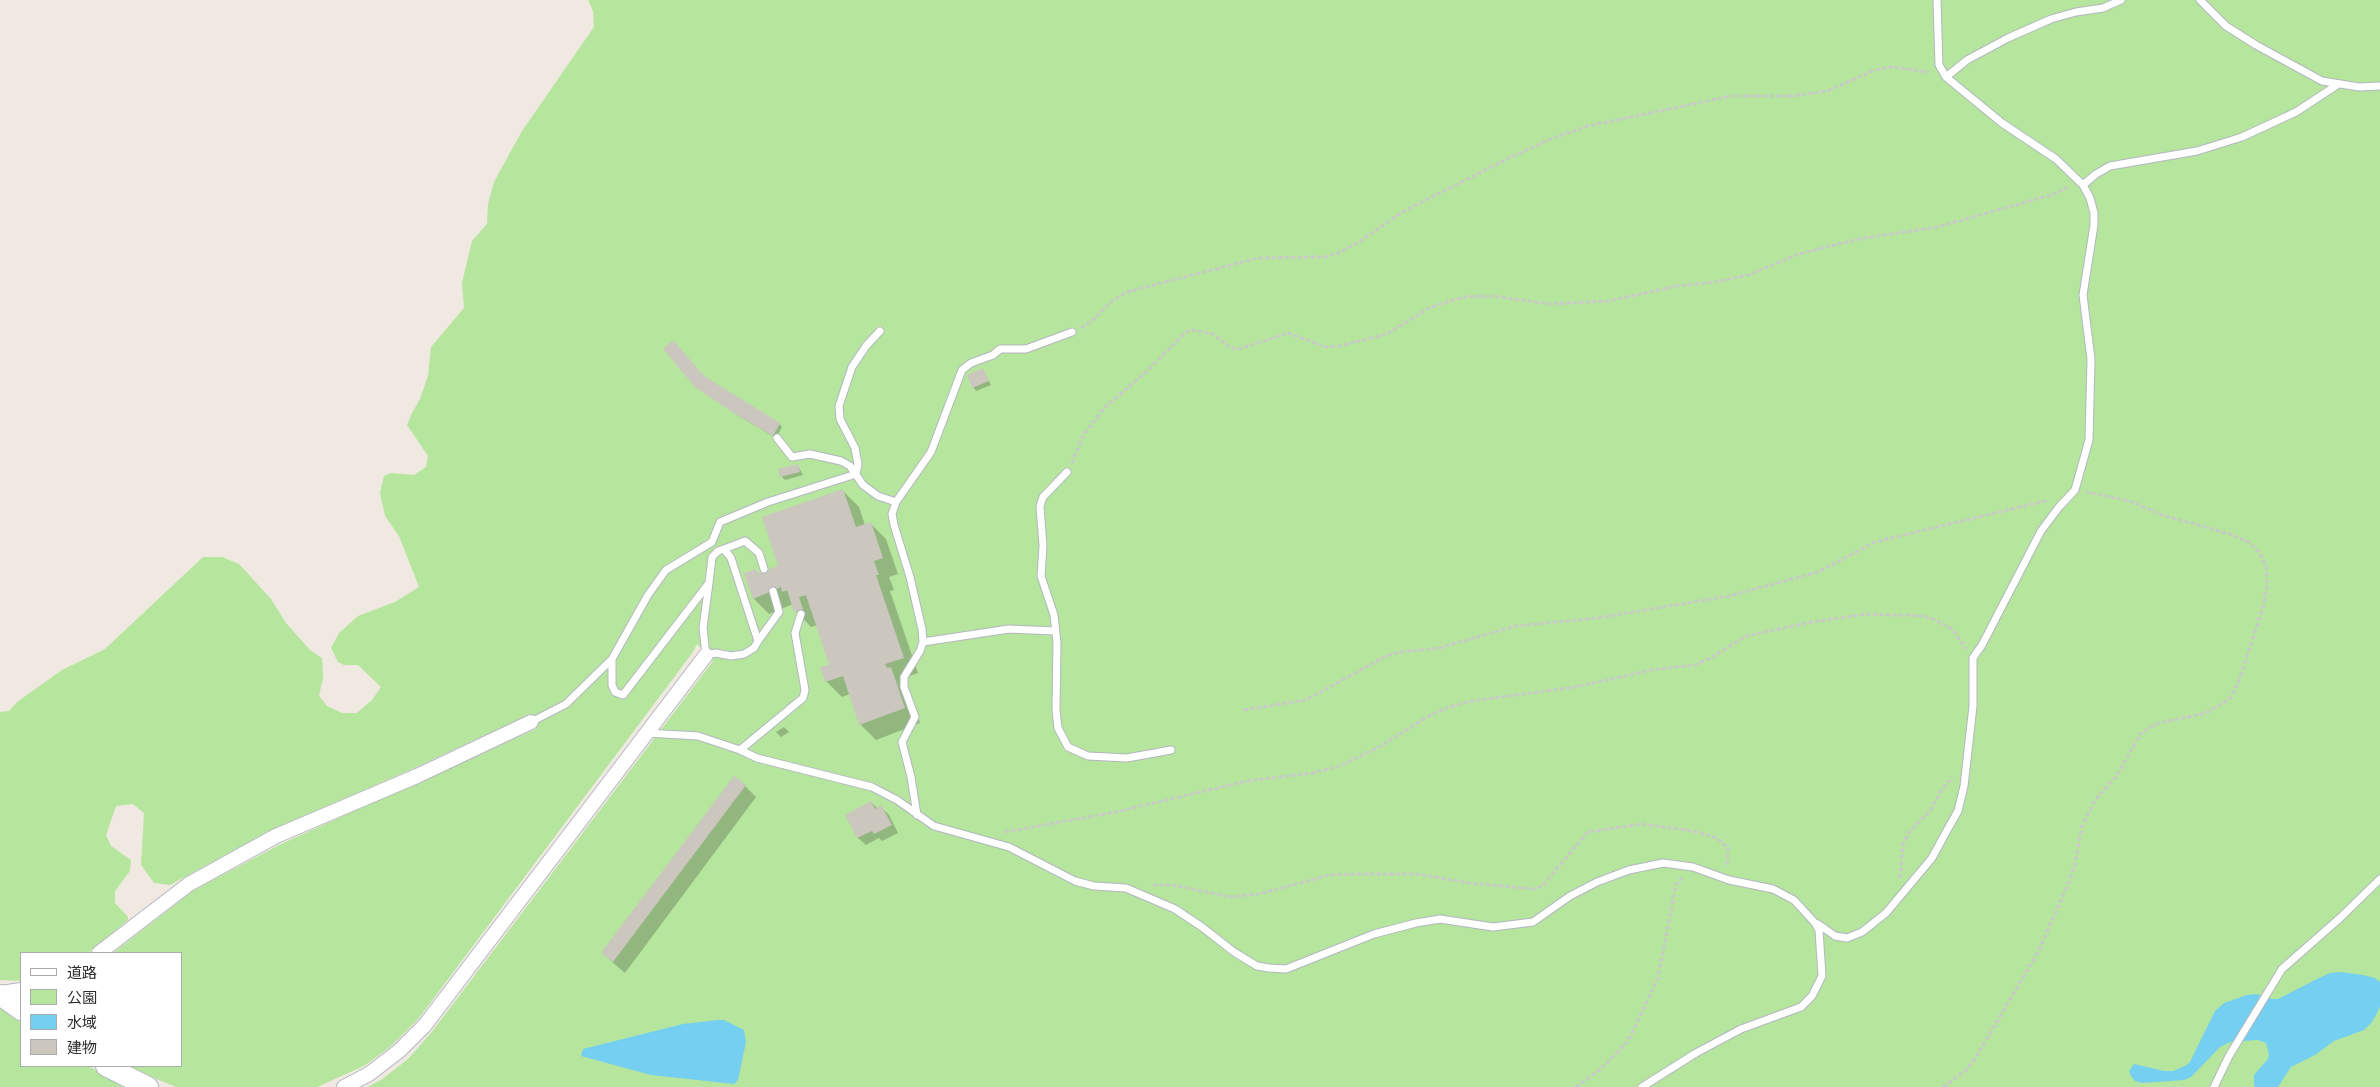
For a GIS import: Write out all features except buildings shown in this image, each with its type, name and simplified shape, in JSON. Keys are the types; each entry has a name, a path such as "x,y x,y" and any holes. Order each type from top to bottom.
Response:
{"street":[{"path":"344,1087 369,1074 391,1057 425,1025 706,655"},
{"path":"100,952 189,884 276,836 417,776 531,722"},
{"path":"0,994 20,990"},
{"path":"0,994 20,1009"},
{"path":"108,1067 148,1087"}],"lane":[{"path":"647,732 698,736 740,750 757,758 872,787 896,800 917,816 944,829 978,836 1009,846 1075,881 1094,886 1126,888 1174,909 1193,920 1234,952 1257,966 1286,969 1374,934 1440,919 1493,927 1533,922 1570,896 1597,882 1629,870 1663,863 1693,867 1729,880 1783,893 1794,900 1815,922 1835,936 1847,938 1854,936 1886,914 1899,895 1932,858 1958,812 1964,786 1973,706 1973,658 2041,532 2075,490 2087,451 2091,413 2090,352 2083,295 2094,213 2090,198 2083,185 2056,159 2002,123 1946,77 1939,65 1937,0"},
{"path":"1946,77 1967,60 2008,38 2051,19 2076,12 2103,8 2121,0"},
{"path":"2200,0 2226,26 2256,45 2322,81 2337,85 2380,86"},
{"path":"2083,185 2096,174 2110,166 2197,151 2242,137 2296,112 2337,85"},
{"path":"856,474 858,464 856,448 840,419 839,406 852,367 866,346 880,331"},
{"path":"917,816 911,777 902,742 915,717 904,686 904,677 923,642 922,629 910,577 892,514 896,502 931,452 962,370 971,363 993,355 1000,349 1026,349 1072,332"},
{"path":"777,438 792,457 810,454 841,461 850,466 863,485 878,496 896,502"},
{"path":"1067,472 1042,497 1040,506 1041,576 1054,614 1058,728 1068,747 1088,756 1127,758 1171,750"},
{"path":"531,722 566,704 612,659 648,595 666,570 712,542 720,522 768,502 856,474"},
{"path":"764,569 759,553 745,541 721,550 712,557 704,628 706,655 716,653 731,656 744,654 754,648 779,612 773,591"},
{"path":"712,542 731,558 758,641"},
{"path":"612,659 612,685 615,692 623,695 709,583"},
{"path":"740,750 803,698 806,690 795,633 801,614"},
{"path":"923,642 1009,629 1055,632"},
{"path":"2214,1087 2229,1056 2275,979 2292,958 2340,918 2380,879"},
{"path":"1642,1087 1696,1053 1741,1029 1801,1007 1812,996 1822,976 1820,939 1815,922"}],"path":[{"path":"1072,332 1085,326 1112,300 1126,292 1258,258 1325,257 1338,253 1412,207 1536,145 1588,126 1732,96 1793,96 1827,91 1875,70 1891,67 1906,68 1946,77"},
{"path":"1067,472 1082,436 1090,423 1182,336 1193,330 1213,334 1232,348 1238,349 1288,333 1326,347 1339,346 1387,334 1430,307 1464,297 1493,296 1549,304 1609,301 1676,286 1715,282 1748,276 1798,254 1859,239 1937,226 2051,194 2069,187 2083,185"},
{"path":"1942,1087 1965,1071 1976,1057 2038,952 2069,882 2075,863 2077,843 2082,826 2095,800 2116,777 2142,733 2159,724 2206,713 2229,699 2238,684 2262,611 2267,586 2266,566 2259,552 2248,542 2230,534 2159,514 2130,501 2075,490"},
{"path":"1244,710 1306,700 1386,656 1400,652 1439,648 1516,626 1597,618 1729,596 1818,572 1875,542 2069,496"},
{"path":"978,836 1116,812 1247,781 1312,773 1337,767 1379,747 1428,716 1449,708 1472,701 1575,687 1652,670 1695,665 1712,658 1746,636 1812,622 1866,614 1924,616 1936,620 1952,630 1973,658"},
{"path":"1899,895 1900,860 1903,844 1910,831 1931,810 1941,791 1963,764 1968,751"},
{"path":"1126,888 1133,885 1173,885 1231,897 1258,894 1330,875 1418,874 1469,883 1535,889 1542,886 1588,832 1642,824 1692,831 1724,842 1728,848 1726,869 1729,880"},
{"path":"1576,1087 1601,1069 1628,1040 1658,978 1676,884 1682,878 1688,878"}],"green space":[{"path":"588,0 2380,0 2380,1087 367,1087 381,1080 408,1059 431,1033 713,661 697,644 693,652 419,1018 390,1047 364,1066 317,1087 176,1087 127,1067 182,1067 182,952 114,952 194,890 281,844 536,729 530,714 410,770 269,831 170,885 154,883 141,865 144,813 133,804 116,806 106,835 111,846 131,860 130,871 115,891 115,903 128,917 128,920 89,952 20,952 20,981 0,980 0,712 9,711 17,702 62,670 105,649 203,557 222,557 239,564 271,599 286,623 310,650 322,658 323,678 319,696 327,706 342,713 357,713 372,700 381,687 358,665 344,665 338,662 331,648 339,633 358,616 395,602 419,587 399,536 385,516 380,493 384,476 391,473 414,475 426,467 428,456 407,425 420,399 428,376 431,347 464,308 462,283 472,241 487,224 488,204 494,182 522,131 594,27 593,11"},
{"path":"0,1008 20,1020 20,1067 91,1067 123,1087 0,1087"}],"water":[{"path":"2341,972 2375,978 2380,982 2380,1007 2372,1022 2364,1030 2334,1041 2315,1055 2291,1067 2278,1087 2255,1087 2254,1085 2254,1075 2268,1059 2269,1054 2266,1043 2258,1040 2230,1042 2220,1047 2191,1077 2184,1080 2142,1083 2135,1081 2131,1076 2129,1071 2134,1064 2164,1071 2173,1071 2185,1066 2190,1062 2215,1011 2224,1003 2247,995 2257,994 2271,999 2278,999 2330,973"},
{"path":"724,1020 744,1030 746,1042 738,1080 734,1084 651,1075 581,1056 583,1049 683,1024"}]}
